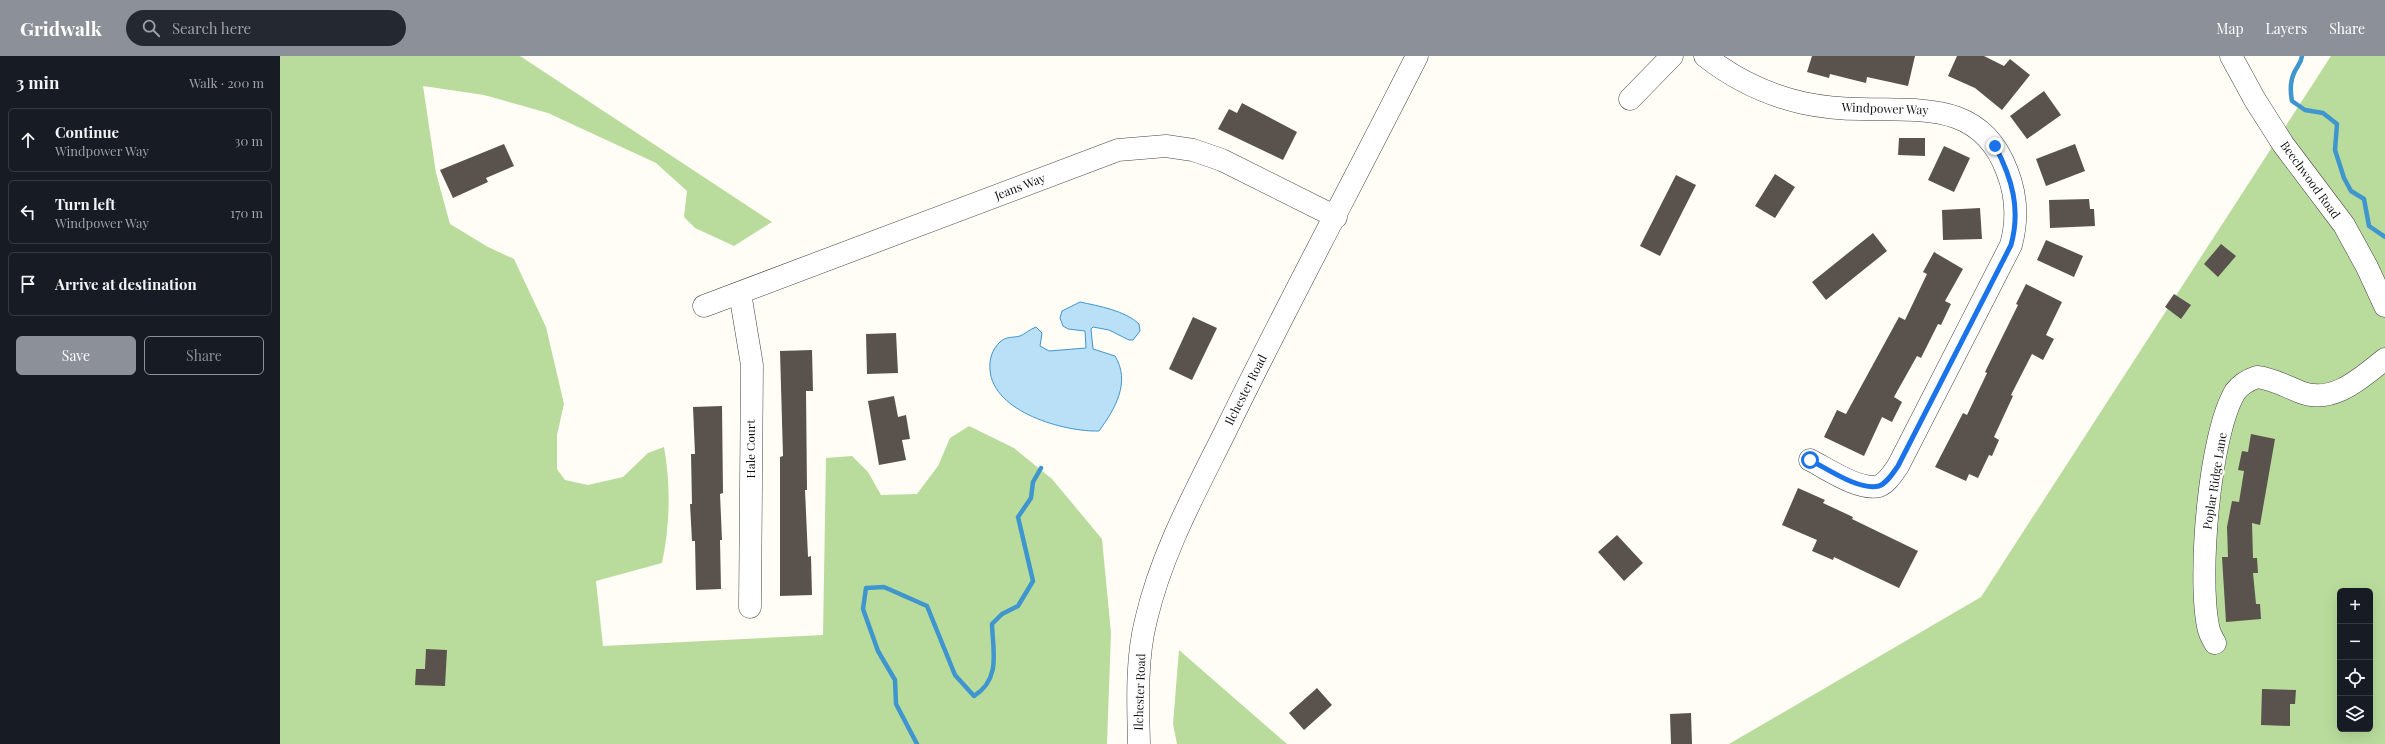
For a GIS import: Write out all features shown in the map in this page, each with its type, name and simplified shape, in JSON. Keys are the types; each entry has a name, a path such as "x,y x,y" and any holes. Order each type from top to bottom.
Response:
{"street":[{"name":"Ilchester Road","path":"1139,744 1140,667 1145,622 1158,574 1179,524 1245,390 1336,217 1417,56"},
{"path":"1630,99 1672,56"},
{"name":"Windpower Way","path":"1705,56 1728,72 1751,84 1780,97 1804,103 1860,109 1932,110 1959,117 1979,130 1995,146 2013,186 2016,207 2016,229 2011,245 1898,466 1887,480 1880,485 1870,487 1860,485 1810,460"},
{"name":"Beechwood Road","path":"2232,56 2255,100 2283,144 2344,225 2367,267 2385,306"},
{"name":"Jeans Way","path":"704,306 1118,150 1139,146 1166,146 1192,150 1222,160 1336,217"},
{"name":"Hale Court","path":"740,293 752,365 750,607"},
{"name":"Poplar Ridge Lane","path":"2215,643 2208,628 2205,595 2206,524 2220,435 2235,393 2241,385 2257,376 2282,382 2301,392 2327,395 2350,386 2385,360"}],"green space":[{"path":"280,56 520,56 772,222 734,246 695,228 684,217 687,191 656,163 548,113 484,95 423,86 436,173 450,224 488,247 514,259 546,327 564,404 557,435 557,469 565,480 588,485 623,477 648,453 664,447 668,476 669,505 667,534 662,563 596,581 603,646 823,635 826,458 852,456 868,472 881,495 917,494 938,466 950,438 969,426 1014,448 1052,479 1102,539 1111,633 1107,744 280,744"},
{"path":"2331,56 2385,56 2385,744 1729,744 1981,597"},
{"path":"1179,650 1287,744 1177,744 1173,724"}],"water":[{"path":"1080,302 1120,312 1134,319 1139,324 1140,331 1133,340 1129,340 1109,330 1093,327 1091,329 1093,349 1115,356 1120,366 1122,376 1119,395 1110,414 1099,431 1068,428 1032,417 1003,397 994,385 990,370 992,355 995,348 1002,340 1020,336 1036,327 1042,333 1040,346 1049,351 1086,348 1085,331 1068,329 1063,326 1060,318 1062,311"}],"building":[{"path":"1812,56 1915,56 1908,86 1867,77 1866,83 1830,74 1829,78 1807,72"},
{"path":"1957,56 1984,56 2004,66 2010,59 2030,75 2002,110 1975,88 1948,76"},
{"path":"2044,91 2061,115 2027,139 2010,116"},
{"path":"1242,103 1297,132 1283,160 1218,129 1229,109 1237,113"},
{"path":"1899,138 1925,138 1925,156 1898,155"},
{"path":"504,144 514,166 486,178 488,182 453,198 440,170"},
{"path":"2075,144 2085,171 2046,186 2036,159"},
{"path":"1944,146 1970,158 1954,192 1928,180"},
{"path":"1775,174 1795,187 1775,218 1755,206"},
{"path":"1676,175 1696,185 1660,256 1640,246"},
{"path":"2089,199 2090,209 2094,209 2095,226 2050,228 2049,200"},
{"path":"1980,208 1982,239 1943,240 1942,210"},
{"path":"1873,233 1887,251 1826,300 1812,282"},
{"path":"2046,240 2083,256 2074,277 2037,260"},
{"path":"2221,244 2236,256 2218,277 2204,264"},
{"path":"1934,252 1963,269 1945,301 1951,304 1941,325 1938,324 1921,358 1917,356 1894,397 1902,402 1892,422 1882,417 1864,456 1824,437 1837,410 1846,414 1899,317 1905,320 1927,274 1923,272"},
{"path":"2026,284 2062,302 2046,335 2054,339 2043,360 2032,354 2011,395 2013,396 1994,437 1999,440 1992,456 1989,455 1978,478 1969,474 1966,481 1935,467 1963,413 1967,415 1987,373 1985,372 2018,305 2016,304"},
{"path":"2174,294 2191,305 2181,319 2165,307"},
{"path":"1193,317 1217,328 1192,380 1169,369"},
{"path":"896,333 898,373 867,374 866,334"},
{"path":"812,350 813,391 806,391 807,490 805,490 808,557 811,556 812,595 780,596 780,457 783,456 780,351"},
{"path":"894,396 898,417 906,415 910,439 902,440 906,460 879,465 868,401"},
{"path":"722,406 723,493 720,494 722,540 720,540 721,589 696,590 695,541 692,541 690,504 692,504 691,454 695,454 693,407"},
{"path":"2251,434 2275,439 2260,525 2252,523 2253,558 2257,558 2258,573 2253,573 2256,604 2260,604 2261,619 2226,622 2222,557 2228,557 2227,527 2232,501 2239,502 2244,471 2238,470 2242,451 2248,452"},
{"path":"1798,488 1825,500 1823,503 1853,517 1852,519 1918,551 1899,588 1834,557 1833,560 1812,551 1817,540 1782,525"},
{"path":"1617,535 1643,563 1624,581 1598,552"},
{"path":"426,649 447,650 445,686 415,685 416,669 425,669"},
{"path":"1317,688 1332,705 1304,730 1289,713"},
{"path":"2262,689 2296,690 2295,704 2290,704 2290,726 2261,725"},
{"path":"1691,713 1692,744 1671,744 1670,714"}],"waterway":[{"path":"2302,56 2292,80 2292,101 2305,110 2323,113 2337,124 2335,150 2344,178 2351,191 2364,199 2369,226 2385,237"},
{"path":"917,744 896,704 895,680 878,651 863,609 866,588 884,587 927,606 955,675 974,696 983,689 992,673 994,664 992,624 1002,614 1018,606 1033,581 1018,517 1031,498 1033,482 1041,468"}],"route":[{"path":"1810,460 1860,485 1870,487 1880,485 1887,480 1898,466 2005,259 2016,229 2016,207 2013,186 2005,165 1995,146"}]}
